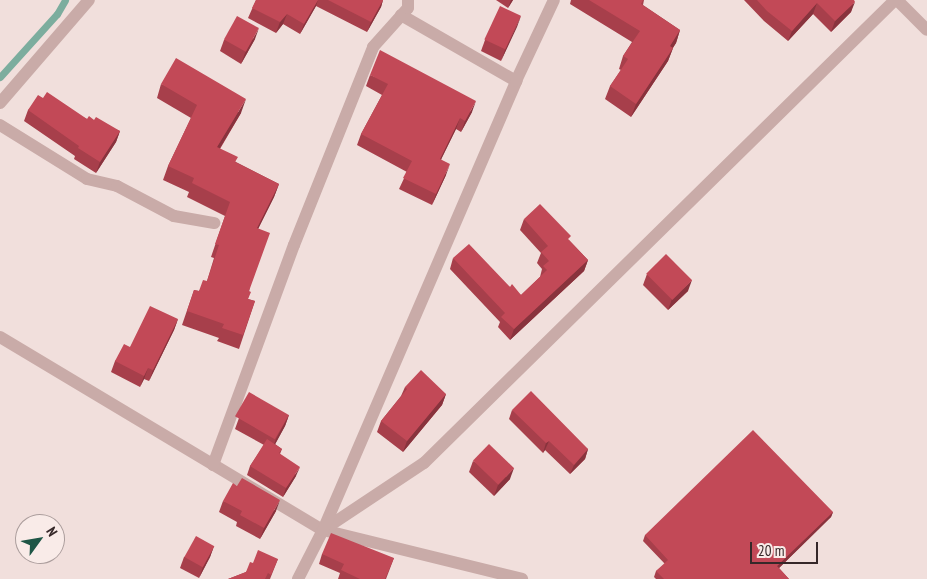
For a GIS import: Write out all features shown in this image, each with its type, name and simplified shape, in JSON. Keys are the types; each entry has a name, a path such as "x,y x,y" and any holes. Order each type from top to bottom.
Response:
{"street":[{"path":"0,103 89,0"},
{"path":"213,465 294,245 374,47 408,8 408,0"},
{"path":"298,579 323,530 516,81 554,0"},
{"path":"323,530 424,463 896,0 927,30"},
{"path":"401,16 516,81"},
{"path":"0,126 87,180 117,186 174,216 214,223"},
{"path":"0,337 323,530 522,579"}],"building":[{"path":"256,0 318,0 304,24 287,14 280,22 252,8"},
{"path":"328,0 383,0 371,22"},
{"path":"589,0 643,0 641,4 680,30 670,46 673,48 636,104 610,86 628,59 623,56 640,31"},
{"path":"757,0 854,0 855,2 835,21 817,3 792,31 767,11"},
{"path":"500,6 521,16 505,49 484,40"},
{"path":"237,16 259,28 246,52 224,40"},
{"path":"380,50 476,101 465,121 460,118 440,159 450,164 436,194 403,178 412,161 361,134 388,84 370,75"},
{"path":"176,58 246,99 217,147 238,157 235,162 279,184 257,228 270,233 249,291 251,292 248,299 255,301 243,335 222,328 224,324 187,311 194,290 199,291 203,280 207,281 219,245 215,244 230,202 192,183 194,178 168,166 197,105 161,84"},
{"path":"47,92 87,119 89,116 94,120 96,117 120,131 100,162 78,148 79,146 28,110 38,95 43,98"},
{"path":"540,204 571,236 568,239 588,260 514,329 501,317 505,313 453,258 469,244 510,287 512,284 521,295 547,270 543,266 549,261 541,252 548,246 524,219"},
{"path":"666,254 692,280 672,300 646,274"},
{"path":"150,306 178,319 153,370 148,368 144,376 115,361 124,344 130,347"},
{"path":"421,370 446,394 407,441 381,421 407,389 405,387"},
{"path":"531,391 588,449 574,465 549,441 546,443 512,410"},
{"path":"249,392 289,415 275,439 235,416"},
{"path":"753,430 833,512 777,566 789,579 664,579 656,571 668,560 645,535"},
{"path":"267,439 282,449 279,453 300,467 286,488 250,466"},
{"path":"489,444 514,468 498,485 473,461"},
{"path":"242,478 280,500 264,528 240,515 242,511 223,501 233,483 237,486"},
{"path":"331,533 394,558 385,579 360,579 341,570 344,564 322,554"},
{"path":"196,536 214,546 203,567 184,557"},
{"path":"258,550 278,559 271,575 268,573 265,579 228,579 246,572 250,562 253,563"}],"waterway":[{"path":"0,77 57,14 65,0"}]}
